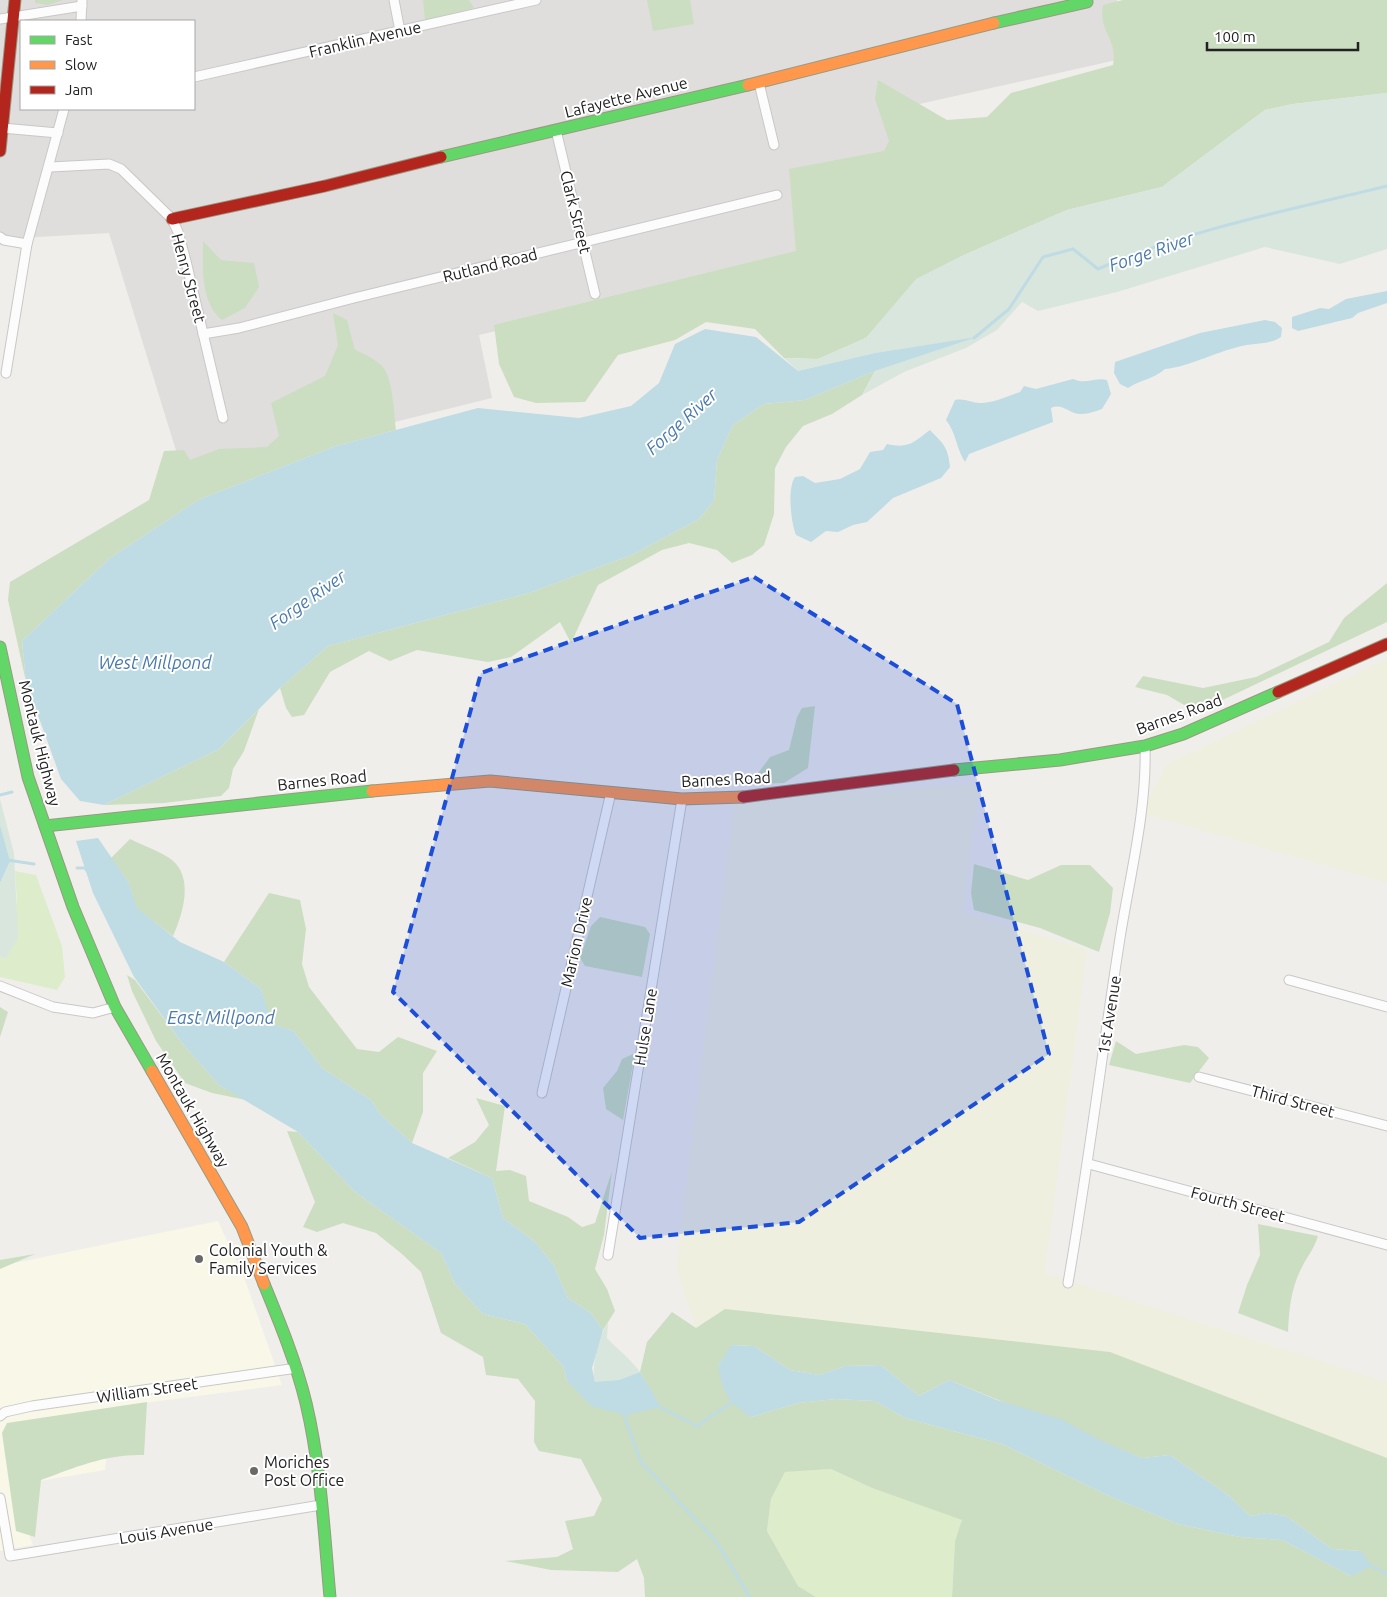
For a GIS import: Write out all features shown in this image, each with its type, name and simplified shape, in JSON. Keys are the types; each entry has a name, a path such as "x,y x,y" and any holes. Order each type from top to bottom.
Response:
{"street":[{"path":"0,151 15,0"},
{"path":"394,0 400,31"},
{"name":"Franklin Avenue","path":"195,77 536,0"},
{"name":"Lafayette Avenue","path":"172,219 325,186 444,155 759,83 1051,9 1087,2"},
{"path":"0,20 82,3 81,20"},
{"path":"759,83 774,145"},
{"path":"6,373 27,244 50,167 64,110"},
{"name":"Clark Street","path":"556,130 596,294"},
{"path":"1,134 58,133"},
{"name":"Henry Street","path":"50,167 109,164 121,169 172,219 178,232 223,418"},
{"name":"Rutland Road","path":"204,334 239,328 344,300 777,195"},
{"path":"0,237 4,240 27,244"},
{"name":"Barnes Road","path":"45,826 431,785 490,781 682,799 735,798 967,768 1060,760 1145,746 1183,734 1387,644"},
{"name":"Montauk Highway","path":"0,647 28,777 73,907 115,1007 242,1227 297,1368 306,1403 318,1467 330,1597"},
{"name":"1st Avenue","path":"1068,1283 1089,1164 1120,939 1141,813 1146,774 1145,746"},
{"name":"Marion Drive","path":"542,1093 611,792"},
{"name":"Hulse Lane","path":"608,1255 682,799"},
{"path":"1289,980 1387,1006"},
{"path":"0,986 53,1006 93,1013 115,1007"},
{"name":"Third Street","path":"1199,1077 1387,1126"},
{"name":"Fourth Street","path":"1089,1164 1387,1244"},
{"name":"William Street","path":"0,1416 5,1412 32,1406 297,1368"},
{"name":"Louis Avenue","path":"0,1498 10,1556 321,1505"}],"highlighted area":[{"path":"754,577 957,704 1049,1054 799,1222 640,1238 393,992 481,673"}],"shaded area":[{"path":"0,0 1117,0 1130,57 897,109 907,153 809,258 479,335 492,398 221,465 186,483 109,233 0,239"},
{"path":"1387,93 1387,249 1340,264 1265,247 1117,292 1038,311 1022,302 997,330 966,348 904,372 862,395 875,371 973,338 875,353 798,371 784,358 818,359 866,338 916,279 964,255 1067,210 1162,187 1265,110 1293,104"},
{"path":"0,799 14,853 18,938 5,959 0,957 0,883 10,861 0,826"},
{"path":"218,1221 245,1280 282,1385 113,1407 105,1470 10,1486 33,1545 0,1551 0,1266"},
{"path":"608,1322 607,1338 640,1372 619,1380 595,1383 596,1352"}],"green space":[{"path":"35,0 63,0 48,5 35,3"},
{"path":"423,0 469,0 474,8 425,20"},
{"path":"647,0 690,0 694,24 653,31"},
{"path":"1123,0 1387,0 1387,93 1293,104 1265,110 1162,187 1067,210 964,255 917,279 866,338 818,359 784,358 755,329 706,322 675,340 618,355 585,402 536,403 514,397 499,364 494,325 796,251 789,169 884,151 889,141 875,99 878,80 947,120 987,117 1011,93 1113,65 1113,48 1103,22 1103,5"},
{"path":"203,241 221,260 254,263 259,287 245,308 222,320 215,313 206,294 203,273"},
{"path":"333,313 347,320 355,350 369,356 386,371 389,378 396,430 336,446 198,500 110,558 22,641 26,682 8,600 10,582 149,500 164,451 184,450 190,460 219,449 267,447 279,436 271,403 325,376 338,345"},
{"path":"875,371 862,395 832,414 803,426 786,447 775,468 774,514 764,545 752,555 732,563 717,550 689,543 662,550 598,585 571,643 560,622 511,657 488,662 417,650 390,661 369,651 330,672 304,715 292,717 286,708 280,688 328,646 529,593 634,554 699,519 714,501 717,460 733,425 764,404 805,400"},
{"path":"1387,583 1387,622 1212,705 1191,709 1167,695 1135,687 1143,676 1203,688 1256,677 1329,642 1344,618"},
{"path":"1387,659 1387,883 1141,813 1167,764"},
{"path":"815,706 808,768 784,783 750,784 770,757 789,750 797,717 802,708"},
{"path":"259,709 244,751 233,769 229,788 221,796 164,803 104,805 219,749"},
{"path":"979,784 963,912 1087,950 1045,1273 1387,1382 1387,1458 1110,1352 725,1309 696,1328 676,1269 735,798"},
{"path":"130,839 168,857 179,868 183,876 185,896 173,936 136,908 129,883 111,858"},
{"path":"974,864 1028,880 1061,865 1090,865 1113,888 1110,913 1099,952 1040,928 974,910 971,893"},
{"path":"15,871 36,875 62,946 65,977 57,990 0,977 0,957 5,959 17,900"},
{"path":"269,893 300,900 306,929 302,964 309,987 357,1049 379,1052 398,1037 437,1051 423,1073 423,1112 412,1143 381,1115 371,1100 322,1068 294,1031 271,1024 261,989 224,962"},
{"path":"600,917 645,927 650,934 642,977 585,966 580,958 591,926"},
{"path":"127,975 135,980 182,1043 219,1085 246,1100 212,1093 185,1083 156,1041 132,991"},
{"path":"0,1007 8,1012 0,1037"},
{"path":"1116,1041 1136,1054 1184,1045 1198,1047 1209,1058 1190,1083 1109,1065"},
{"path":"635,1053 623,1120 606,1109 603,1088 617,1071 622,1059"},
{"path":"476,1098 505,1106 496,1171 510,1170 526,1176 529,1201 568,1217 582,1227 595,1223 612,1171 604,1235 595,1269 607,1289 615,1311 603,1330 591,1313 568,1298 553,1264 534,1241 503,1218 492,1178 448,1158 475,1142 489,1125"},
{"path":"287,1131 298,1132 355,1192 441,1253 455,1284 483,1314 525,1324 563,1366 567,1381 660,1407 640,1372 647,1342 672,1312 696,1328 725,1309 1110,1352 1387,1458 1387,1597 952,1597 955,1541 962,1520 872,1488 831,1469 785,1472 771,1499 767,1531 798,1586 816,1597 645,1597 644,1578 637,1559 618,1572 551,1570 505,1561 557,1557 573,1549 565,1521 594,1516 602,1499 581,1459 539,1451 534,1442 535,1401 518,1379 486,1375 483,1357 441,1333 421,1272 402,1254 376,1233 343,1223 317,1232 303,1227 315,1202","holes":["732,1345 754,1346 790,1370 819,1375 846,1366 881,1365 919,1396 949,1380 1142,1458 1170,1455 1228,1495 1250,1516 1267,1513 1286,1516 1332,1549 1361,1551 1351,1576 1282,1540 1240,1537 1178,1524 1111,1497 1002,1444 905,1418 875,1401 836,1399 798,1403 751,1417 718,1366"]},
{"path":"1258,1224 1318,1236 1295,1283 1290,1307 1288,1332 1238,1313 1247,1285 1260,1255"},
{"path":"35,1254 0,1269 0,1260"},
{"path":"147,1402 144,1455 104,1459 41,1480 35,1537 16,1531 2,1433 7,1423"},
{"path":"831,1469 872,1488 963,1520 955,1541 952,1597 816,1597 798,1586 767,1531 771,1499 785,1472"}],"water":[{"path":"1387,291 1387,303 1358,313 1352,318 1298,331 1292,328 1292,317 1320,308 1329,309 1346,299"},
{"path":"1265,320 1275,322 1282,328 1281,337 1269,342 1236,347 1175,368 1165,369 1128,388 1120,384 1114,373 1115,362 1200,333"},
{"name":"West Millpond","path":"705,329 756,337 798,371 875,353 977,337 875,371 805,400 764,404 733,425 717,460 714,501 699,519 634,554 529,593 328,646 280,688 219,749 104,805 80,801 61,779 26,682 22,641 110,558 198,500 336,446 478,408 579,418 631,406 659,383 675,344"},
{"path":"1073,379 1078,381 1107,380 1111,394 1102,409 1078,414 1059,407 1051,408 1053,422 969,454 965,462 946,420 955,400 980,403 990,402 1020,392 1024,386 1036,389"},
{"path":"930,430 944,446 948,454 950,467 941,478 893,498 867,522 853,525 838,532 826,531 811,542 796,535 790,497 795,477 803,476 815,483 840,479 860,469 870,452 883,450 887,444 906,445"},
{"path":"0,825 10,861 0,883"},
{"name":"East Millpond","path":"98,838 129,883 137,908 180,942 224,962 261,989 272,1024 294,1031 322,1068 371,1100 381,1115 412,1143 492,1178 503,1218 534,1241 553,1264 568,1298 591,1313 603,1330 592,1368 595,1382 619,1380 640,1372 661,1407 626,1415 591,1406 567,1381 563,1366 525,1324 483,1314 455,1284 441,1253 355,1192 298,1132 219,1085 182,1043 134,977 93,893 76,841"},
{"path":"731,1345 754,1346 790,1370 819,1375 846,1366 881,1365 919,1396 949,1380 997,1400 1061,1419 1102,1441 1142,1458 1170,1455 1228,1495 1250,1516 1267,1513 1286,1516 1332,1549 1361,1551 1372,1566 1351,1576 1282,1540 1240,1537 1178,1524 1111,1497 1002,1444 905,1418 875,1401 836,1399 798,1403 751,1417 731,1401 722,1383 718,1366"}],"waterway":[{"name":"Forge River","path":"974,338 1009,309 1043,257 1073,249 1098,269 1204,231 1387,186"},
{"name":"Forge River","path":"0,795 12,792"},
{"path":"0,859 34,864"},
{"path":"77,868 85,868 87,871"},
{"path":"658,1406 697,1426 734,1401"},
{"path":"623,1413 641,1462 715,1540 750,1597"},
{"path":"1370,1565 1387,1574"}],"traffic: fast":[{"path":"994,23 1087,2"},
{"path":"441,157 748,85"},
{"path":"0,647 28,777 73,907 115,1007 152,1071"},
{"path":"954,770 1060,760 1145,746 1183,734 1278,692"},
{"path":"45,826 372,791"},
{"path":"264,1284 293,1358 306,1403 321,1499 330,1597"}],"traffic: slow":[{"path":"748,85 994,23"},
{"path":"372,791 490,781 682,799 743,797"},
{"path":"152,1071 242,1227 264,1284"}],"traffic: jam":[{"path":"0,151 15,0"},
{"path":"172,219 325,186 441,157"},
{"path":"1278,692 1387,644"},
{"path":"743,797 954,770"}],"place":[{"name":"Colonial Youth & Family Services","path":"199,1259"},
{"name":"Moriches Post Office","path":"254,1471"}]}
